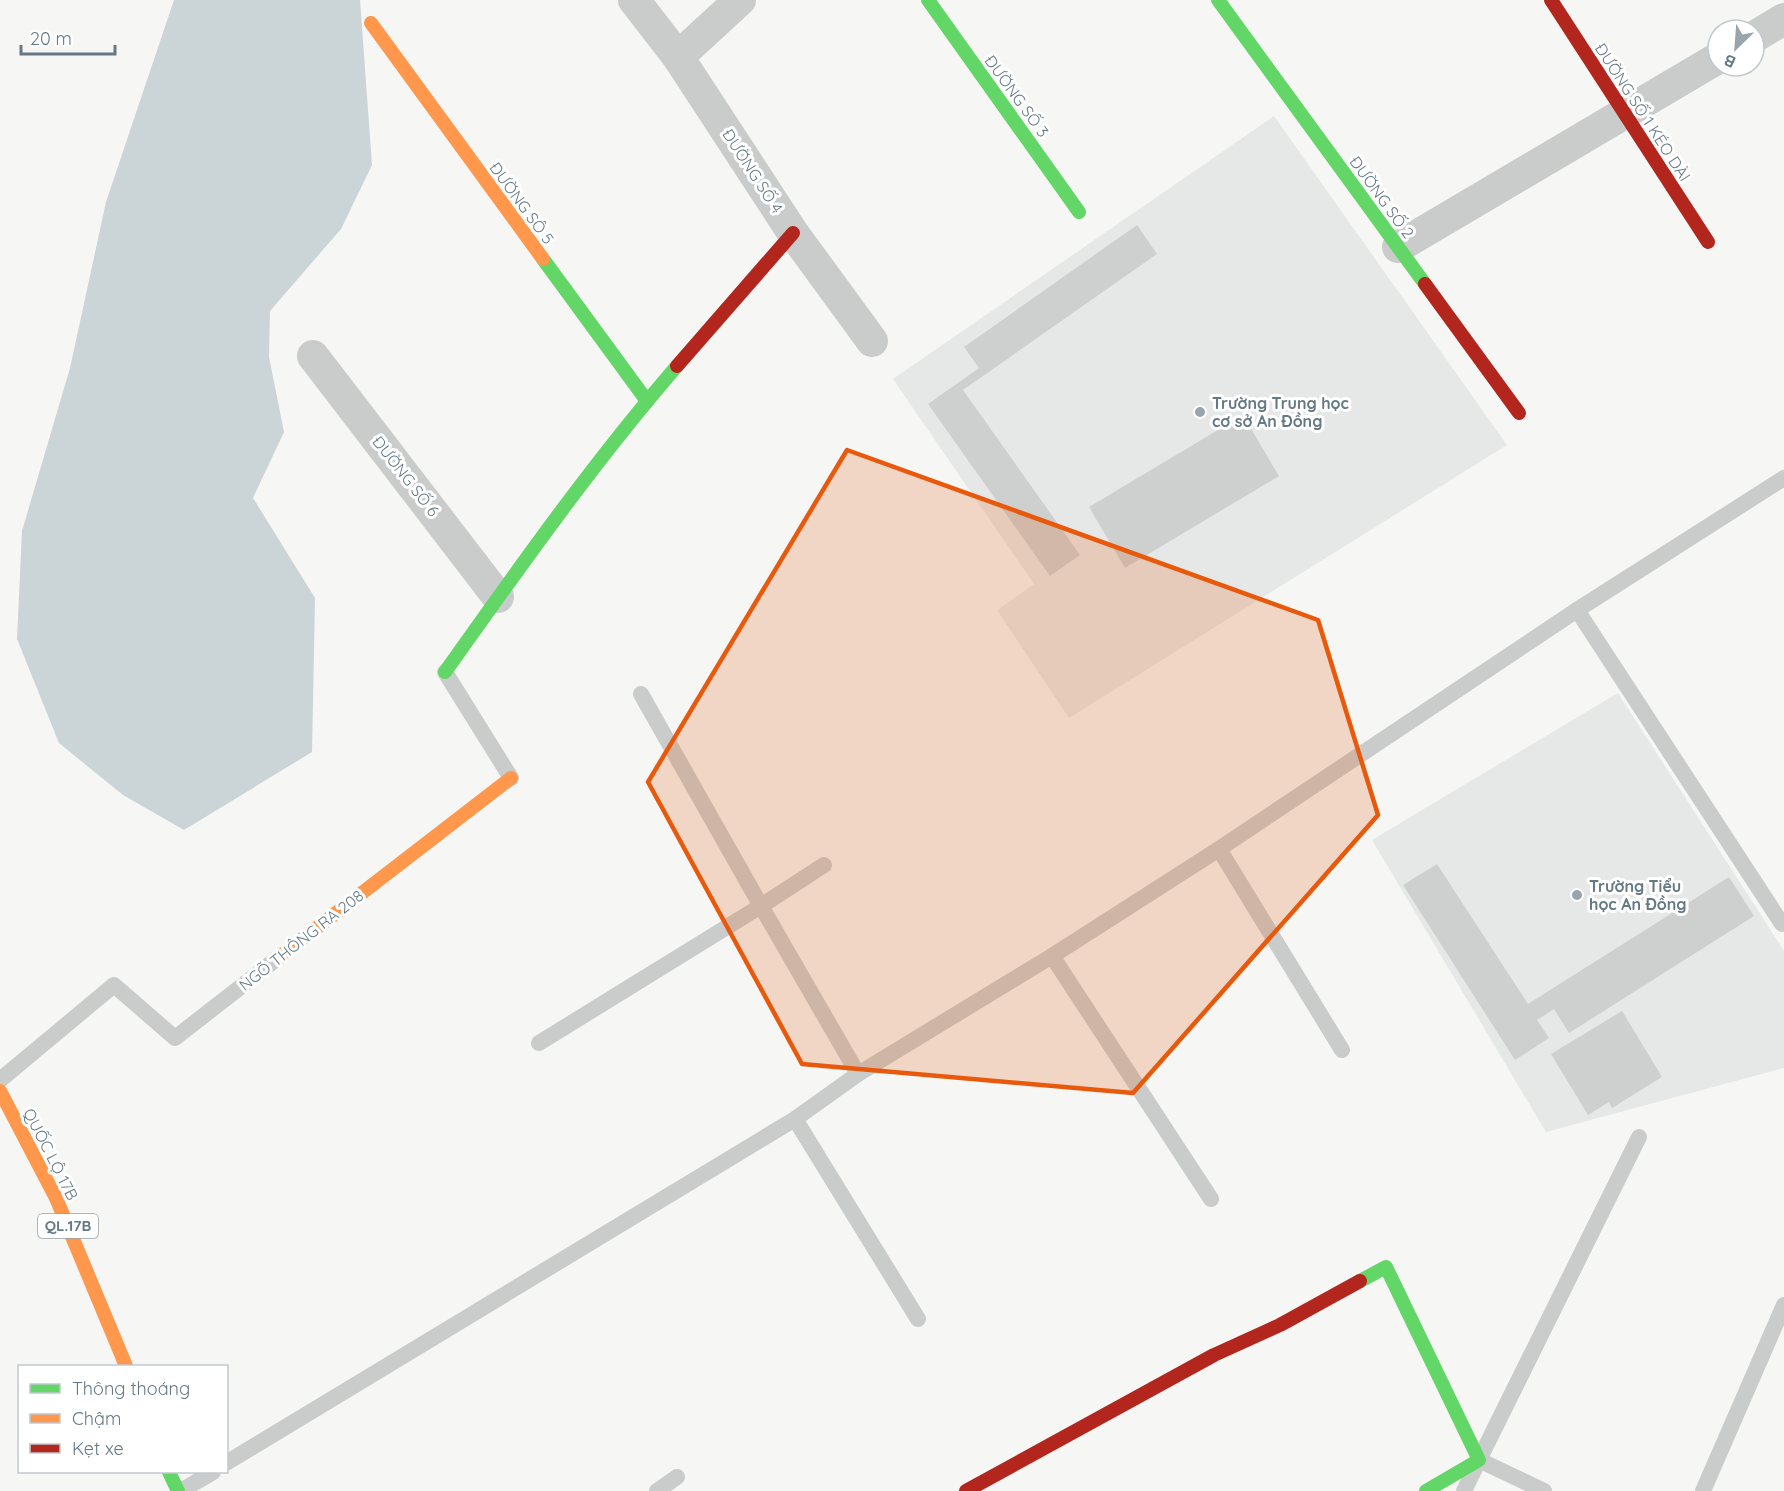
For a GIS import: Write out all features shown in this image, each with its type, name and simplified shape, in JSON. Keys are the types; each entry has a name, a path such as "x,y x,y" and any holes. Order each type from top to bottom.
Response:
{"street":[{"name":"ĐƯỜNG SỐ 4","path":"634,0 678,57 793,233 872,341"},
{"path":"678,57 740,0"},
{"name":"ĐƯỜNG SỐ 3","path":"928,0 1079,212"},
{"name":"ĐƯỜNG SỐ 2","path":"1218,0 1519,413"},
{"name":"ĐƯỜNG SỐ 1 KÉO DÀI","path":"1551,0 1708,242"},
{"path":"1766,30 1784,19"},
{"name":"ĐƯỜNG SÔ 5","path":"371,23 647,402"},
{"path":"1398,248 1706,65"},
{"path":"445,672 498,597 635,415 793,233"},
{"name":"ĐƯỜNG SỐ 6","path":"313,356 498,597"},
{"name":"NGÕ THÔNG RA 208","path":"279,957 511,777"},
{"name":"QUỐC LỘ 17B","path":"0,1091 56,1198 126,1365"},
{"path":"966,1491 1214,1355 1280,1324 1386,1267 1479,1460 1426,1491"},
{"path":"170,1473 179,1491"}],"lane":[{"path":"228,1463 795,1119 858,1074 1052,956 1219,849 1577,610 1784,478"},
{"path":"1577,610 1782,924"},
{"name":"NGÕ THÔNG RA 208","path":"445,672 511,777"},
{"path":"641,694 858,1074"},
{"path":"1219,849 1342,1050"},
{"path":"539,1043 824,865"},
{"path":"1052,956 1211,1199"},
{"name":"NGÕ THÔNG RA 208","path":"0,1080 114,985 175,1038 279,957"},
{"path":"795,1119 918,1319"},
{"path":"1464,1491 1638,1137"},
{"path":"1703,1491 1784,1305"},
{"path":"1479,1460 1544,1491"},
{"path":"179,1491 211,1473"},
{"path":"657,1491 677,1477"}],"highlighted area":[{"path":"847,450 1318,620 1378,815 1133,1093 802,1064 648,782"}],"shaded area":[{"path":"174,0 360,0 372,165 341,229 270,311 269,357 284,432 253,498 315,598 312,752 184,830 123,795 59,743 17,639 22,531 70,368 106,202"},
{"name":"Trường Trung học cơ sở An Đồng","path":"1274,116 1507,445 1069,718 997,610 1034,584 893,379"},
{"name":"Trường Tiểu học An Đồng","path":"1618,693 1784,951 1784,1068 1546,1132 1372,840"}],"building":[{"path":"1137,225 1157,254 963,390 1080,555 1050,576 928,404 979,368 964,347"},
{"path":"1243,415 1279,476 1125,568 1089,507"},
{"path":"1437,864 1528,1004 1729,877 1754,916 1569,1033 1554,1009 1537,1020 1549,1038 1515,1060 1403,885"},
{"path":"1622,1011 1662,1077 1612,1108 1609,1102 1588,1115 1551,1054"}],"traffic: fast":[{"path":"928,0 1079,212"},
{"path":"1218,0 1425,284"},
{"path":"543,259 647,401"},
{"path":"445,672 586,478 677,366"},
{"path":"1360,1281 1386,1267 1479,1460 1426,1491"},
{"path":"169,1473 178,1491"}],"traffic: slow":[{"path":"371,23 543,259"},
{"path":"279,957 511,778"},
{"path":"0,1091 56,1198 126,1365"}],"traffic: jam":[{"path":"1551,0 1708,242"},
{"path":"677,366 793,233"},
{"path":"1425,284 1519,413"},
{"path":"966,1491 1214,1355 1280,1325 1360,1281"}],"place":[{"name":"Trường Trung học cơ sở An Đồng","path":"1200,412"},
{"name":"Trường Tiểu học An Đồng","path":"1577,895"}]}
